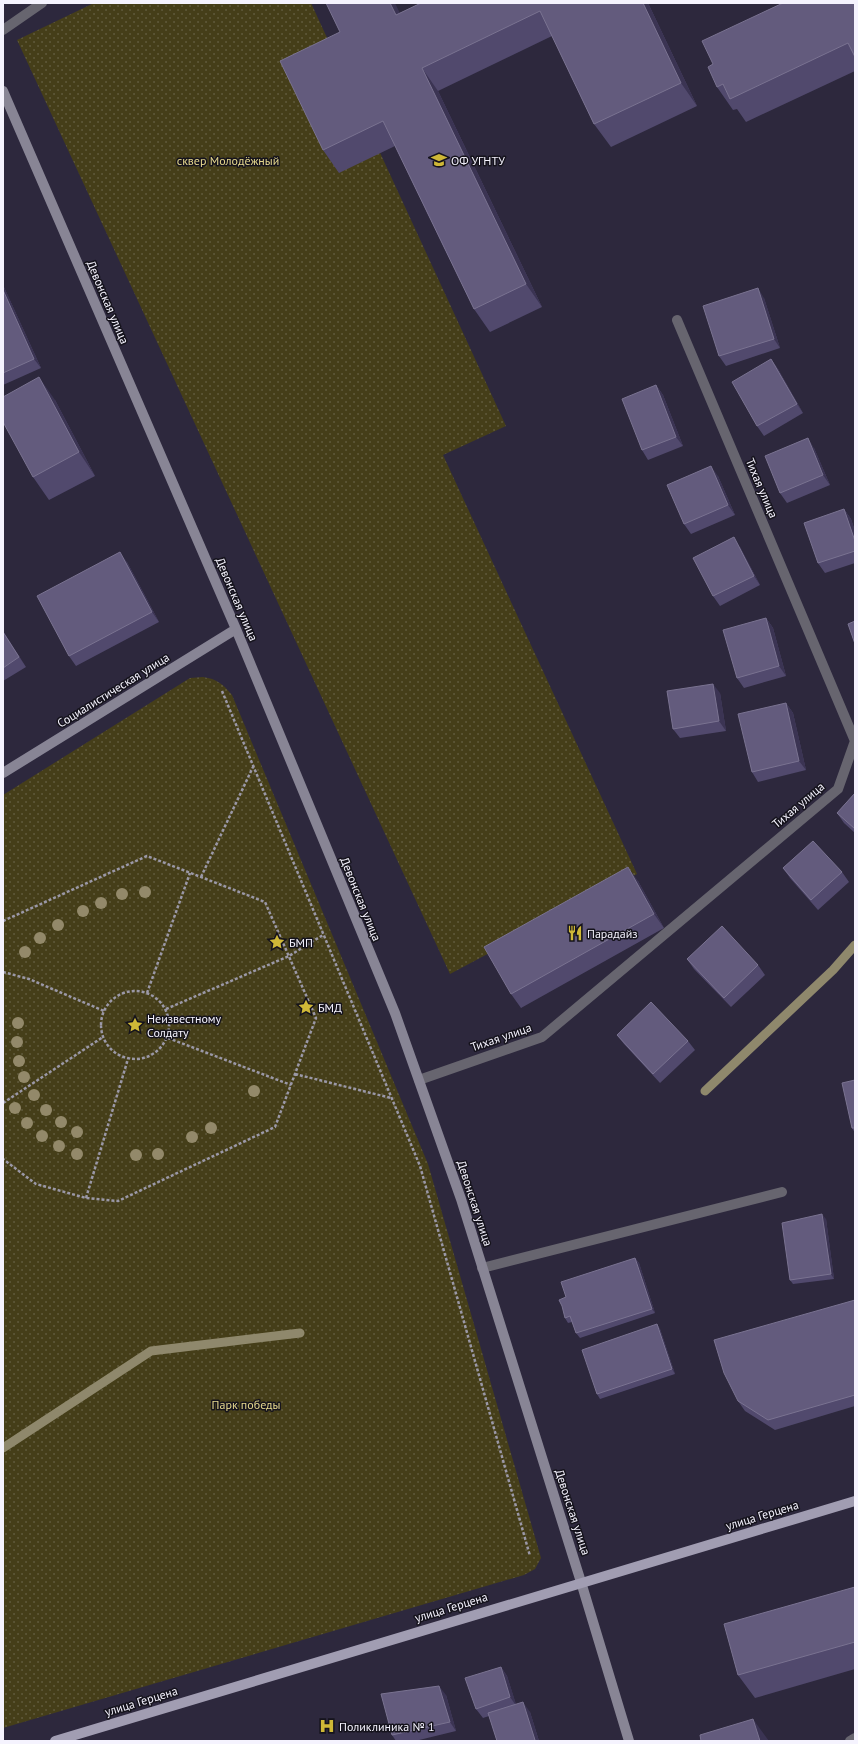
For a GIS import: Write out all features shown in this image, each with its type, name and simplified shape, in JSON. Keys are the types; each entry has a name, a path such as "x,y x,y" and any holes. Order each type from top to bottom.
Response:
{"main road":[{"name":"Девонская улица","path":"3,91 236,629 395,1013 461,1199 582,1582 629,1741"},
{"name":"Социалистическая улица","path":"3,773 236,629"},
{"name":"улица Герцена","path":"55,1741 855,1501"}],"street":[{"path":"3,30 42,3"},
{"name":"Тихая улица","path":"419,1080 542,1037 838,789 855,741 677,320"},
{"path":"482,1268 782,1192"},
{"path":"850,1741 855,1738"}],"path":[{"path":"222,691 420,1166 530,1556"},
{"path":"201,877 253,767"},
{"path":"3,921 147,856 265,902 316,1018 275,1127 118,1201 86,1198 36,1184 3,1159"},
{"path":"147,993 190,873"},
{"path":"166,1009 289,956 323,935"},
{"path":"3,972 29,979 104,1011"},
{"path":"135,990 147,993 158,999 166,1009 170,1028 168,1038 161,1048 152,1056 140,1060 128,1059 117,1055 108,1047 102,1037 101,1023 104,1011 111,1000 122,993 135,990"},
{"path":"3,1103 102,1037"},
{"path":"168,1038 291,1085"},
{"path":"86,1198 128,1059"},
{"path":"295,1074 391,1098"}],"green space":[{"name":"сквер Молодёжный","path":"94,3 311,3 506,426 443,455 637,874 450,974 17,40"},
{"name":"Парк победы","path":"203,677 212,679 219,683 232,695 428,1164 541,1558 535,1569 524,1575 3,1728 3,795 190,678"}],"building":[{"name":"ОФ УГНТУ","path":"326,3 390,3 396,15 421,3 643,3 681,83 594,124 540,11 422,68 526,284 474,309 383,121 323,150 280,61 340,32"},
{"path":"783,3 855,3 855,57 848,43 730,99 723,84 717,87 708,67 713,64 702,41"},
{"path":"758,288 774,339 719,356 703,306"},
{"path":"3,290 34,359 3,373"},
{"path":"771,359 797,404 757,426 732,382"},
{"path":"39,377 79,452 33,477 3,422 3,397"},
{"path":"656,385 676,437 642,450 622,399"},
{"path":"808,438 823,475 780,493 765,456"},
{"path":"711,466 728,505 684,524 667,485"},
{"path":"844,509 855,541 855,551 818,563 804,523"},
{"path":"734,537 754,576 713,596 693,558"},
{"path":"120,552 152,612 69,656 37,596"},
{"path":"766,618 779,666 737,678 723,630"},
{"path":"855,621 855,644 848,624"},
{"path":"3,632 19,657 3,668"},
{"path":"713,684 719,721 673,729 667,691"},
{"path":"786,703 799,761 752,772 738,714"},
{"path":"855,793 855,829 837,813"},
{"path":"813,841 842,872 811,900 783,868"},
{"path":"628,867 654,914 511,994 484,947"},
{"path":"722,926 758,965 724,998 687,959"},
{"path":"651,1002 688,1041 653,1074 617,1035"},
{"path":"855,1080 855,1128 852,1128 842,1083"},
{"path":"822,1214 831,1274 790,1280 782,1223"},
{"path":"635,1258 652,1309 576,1333 570,1316 565,1318 559,1300 566,1297 561,1282"},
{"path":"855,1300 855,1395 768,1420 738,1401 724,1373 714,1340"},
{"path":"657,1324 672,1369 597,1394 582,1350"},
{"path":"855,1587 855,1642 738,1675 724,1624"},
{"path":"501,1667 510,1697 476,1709 465,1678"},
{"path":"439,1686 450,1722 392,1735 381,1694"},
{"path":"523,1702 535,1740 497,1741 488,1713"},
{"path":"753,1719 760,1741 701,1741 700,1735"}],"waterway":[{"path":"705,1091 833,970 855,945"},
{"path":"3,1448 151,1351 300,1333"}],"place":[{"name":"ОФ УГНТУ","path":"439,160"},
{"name":"Парадайз","path":"575,933"},
{"name":"БМП","path":"277,942"},
{"name":"БМД","path":"306,1007"},
{"name":"Неизвестному Солдату","path":"135,1025"},
{"name":"Поликлиника № 1","path":"327,1726"}]}
